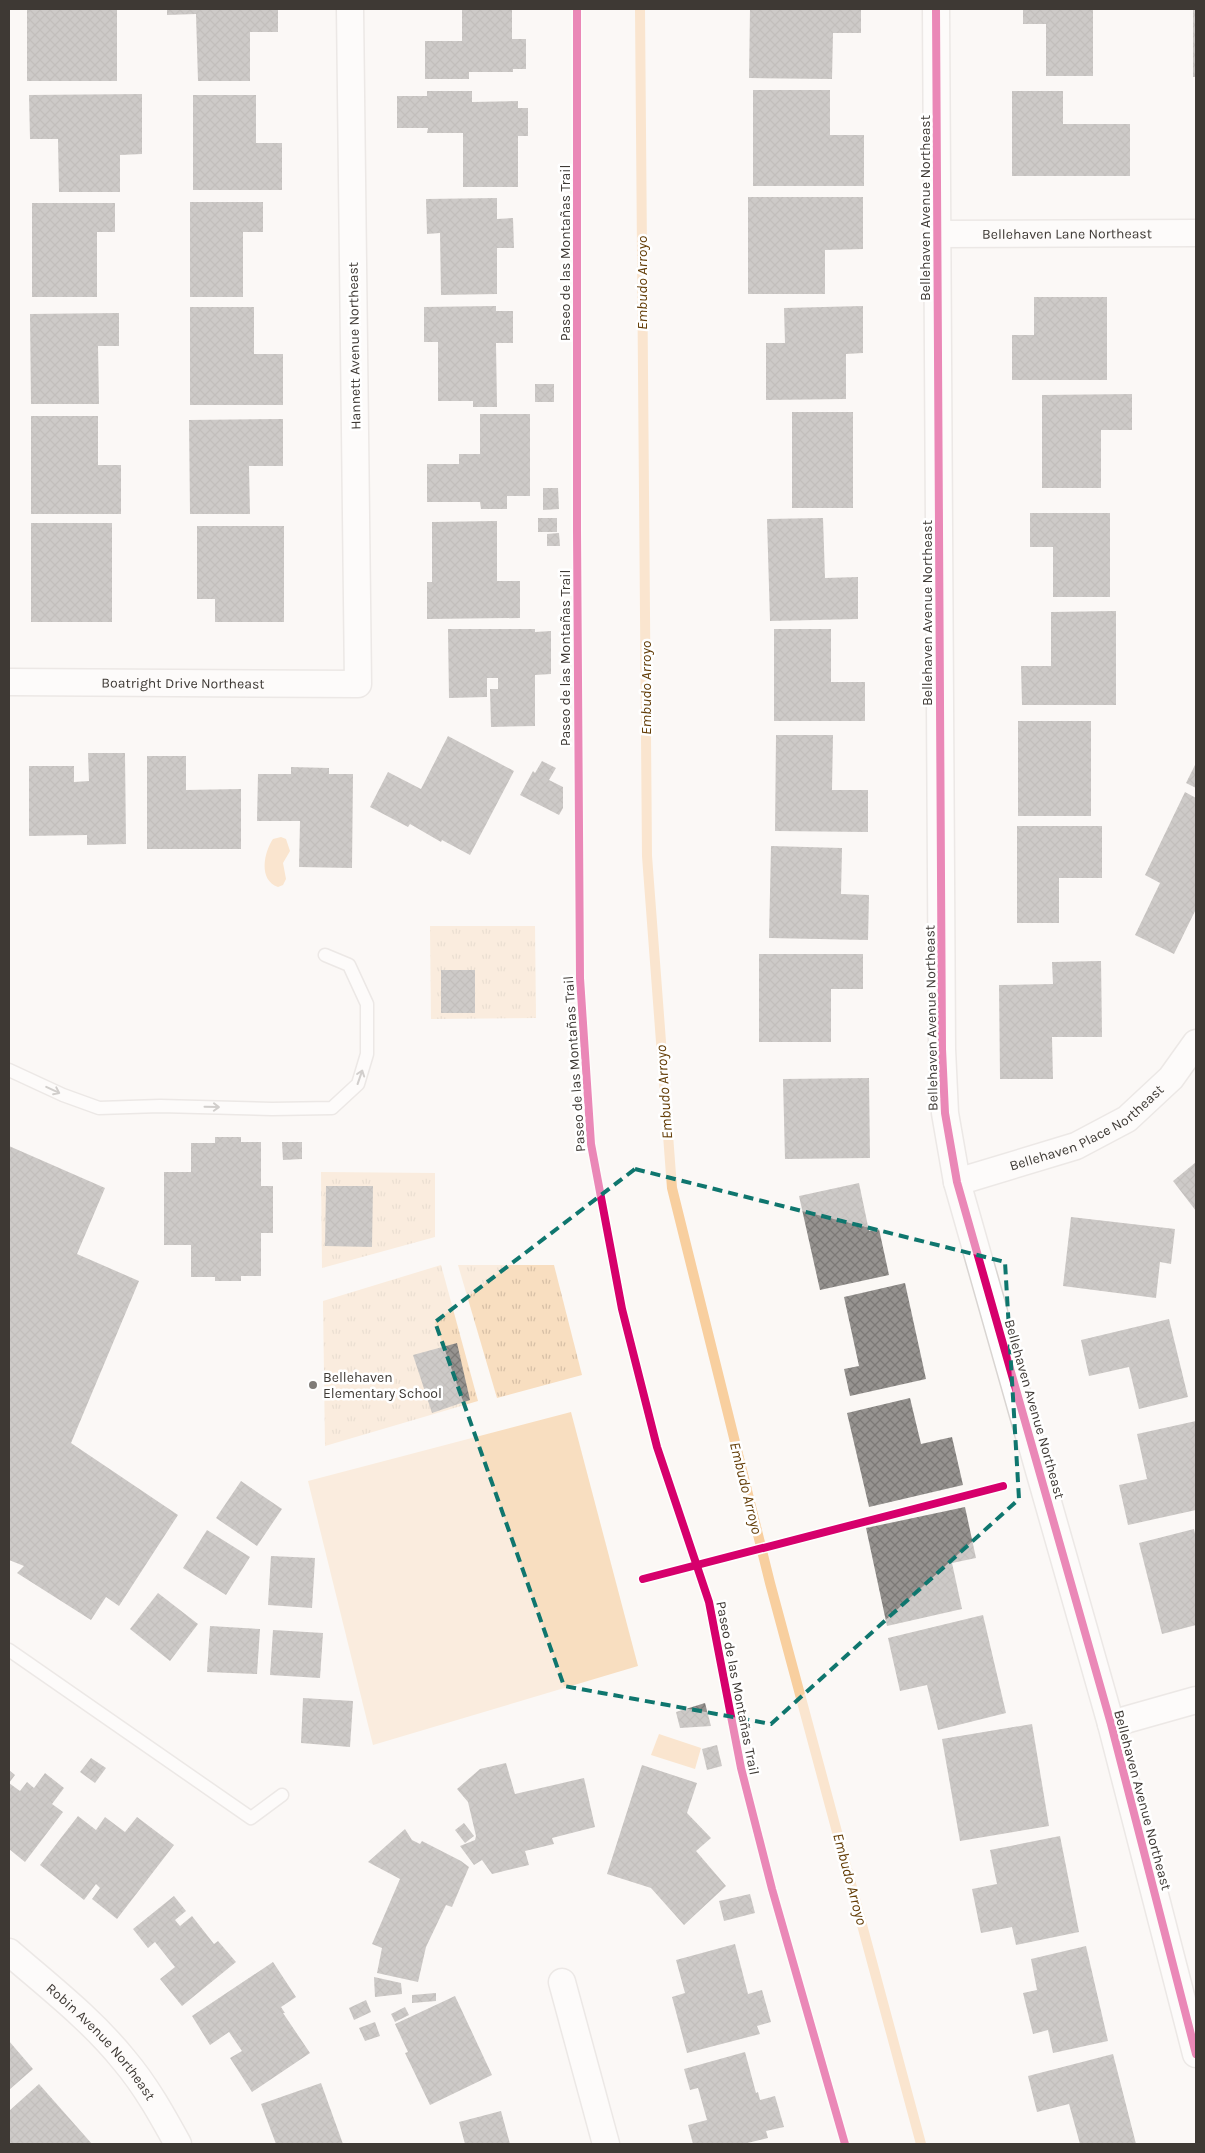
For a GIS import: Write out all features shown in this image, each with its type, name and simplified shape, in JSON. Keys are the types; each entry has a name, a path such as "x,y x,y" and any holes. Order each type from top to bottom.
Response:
{"street":[{"name":"Hannett Avenue Northeast","path":"350,9 358,684"},
{"name":"Bellehaven Avenue Northeast","path":"936,9 942,1048 945,1112 957,1182 1111,1724 1196,2054"},
{"name":"Bellehaven Lane Northeast","path":"937,234 1196,233"},
{"name":"Boatright Drive Northeast","path":"9,682 358,684"},
{"name":"Bellehaven Place Northeast","path":"957,1182 1076,1146 1127,1119 1171,1078 1196,1043"},
{"path":"1111,1724 1196,1700"},
{"name":"Robin Avenue Northeast","path":"9,1952 79,2012 124,2059 158,2107 178,2144"},
{"path":"562,1982 606,2144"}],"lane":[{"path":"9,1070 63,1095 99,1108 160,1106 272,1109 332,1108 358,1084 367,1054 367,1004 349,965 325,955"},
{"path":"9,1650 251,1818 282,1796"}],"highlighted area":[{"path":"635,1169 1005,1262 1019,1499 771,1724 564,1686 435,1322"}],"green space":[{"path":"430,926 535,926 536,1018 431,1019"},
{"path":"321,1172 435,1173 435,1237 322,1268"},
{"path":"441,1265 478,1401 325,1446 323,1301"},
{"path":"458,1265 554,1265 582,1375 497,1398"},
{"path":"571,1412 638,1666 373,1745 308,1481"}],"shaded area":[{"path":"281,837 286,839 290,851 283,863 286,879 283,885 278,887 272,883 265,872 265,858 273,839"},
{"path":"659,1734 701,1748 695,1769 651,1755"}],"building":[{"path":"27,9 117,9 117,81 27,81"},
{"path":"167,9 278,9 278,32 250,32 250,81 198,81 196,14 167,15"},
{"path":"462,9 512,9 512,39 526,39 526,69 513,69 513,72 469,72 469,79 425,79 425,41 462,41"},
{"path":"750,9 861,9 861,33 833,33 832,79 749,78"},
{"path":"1023,9 1093,9 1093,76 1046,76 1046,24 1023,24"},
{"path":"1193,9 1196,9 1196,77 1193,77"},
{"path":"753,90 830,90 830,135 864,135 864,186 753,186"},
{"path":"427,91 472,91 472,102 518,101 518,108 528,108 528,136 518,136 518,187 463,187 463,133 427,133 428,128 397,128 397,96 427,96"},
{"path":"1012,91 1063,91 1063,124 1130,124 1130,176 1012,176"},
{"path":"142,94 142,154 120,155 120,192 59,192 58,139 30,139 29,95"},
{"path":"193,95 256,95 256,143 282,143 282,190 193,190"},
{"path":"748,197 863,197 863,249 825,250 825,294 748,294"},
{"path":"497,198 497,219 513,218 514,248 497,248 497,294 441,295 440,233 427,234 426,199"},
{"path":"190,202 263,202 263,232 243,232 243,297 190,297"},
{"path":"32,203 115,203 115,232 97,232 97,297 32,297"},
{"path":"1034,297 1107,297 1107,380 1012,380 1012,335 1034,335"},
{"path":"496,306 496,311 513,311 513,343 496,343 497,407 473,407 473,401 438,401 438,342 424,342 424,307"},
{"path":"863,306 863,353 846,354 846,399 766,400 766,343 785,343 784,308"},
{"path":"190,307 254,307 254,354 283,354 283,405 190,405"},
{"path":"119,313 119,346 98,346 99,404 31,404 30,314"},
{"path":"535,384 554,384 554,402 535,402"},
{"path":"1132,394 1132,430 1101,430 1101,488 1042,488 1042,395"},
{"path":"792,412 853,412 853,508 792,508"},
{"path":"480,414 530,414 530,496 507,496 507,509 481,509 480,502 427,502 427,464 459,464 459,454 480,454"},
{"path":"31,416 98,416 98,465 121,465 121,514 31,514"},
{"path":"283,419 283,466 249,466 250,514 190,514 189,420"},
{"path":"543,488 558,488 559,509 543,510"},
{"path":"1030,513 1110,513 1110,597 1053,597 1053,547 1030,547"},
{"path":"538,518 557,518 557,532 538,532"},
{"path":"823,518 825,578 858,577 858,619 770,621 767,519"},
{"path":"497,521 497,581 520,581 520,618 427,619 427,582 432,582 432,522"},
{"path":"31,523 112,523 112,622 31,622"},
{"path":"197,526 284,526 284,622 215,622 215,599 197,599"},
{"path":"559,533 560,546 547,546 547,534"},
{"path":"1116,611 1116,705 1022,705 1021,666 1051,666 1051,612"},
{"path":"448,629 535,629 535,632 551,631 551,674 535,675 535,726 491,727 490,689 498,689 498,678 487,678 487,697 449,698"},
{"path":"774,629 831,629 831,682 865,682 865,721 774,721"},
{"path":"1018,721 1091,721 1091,816 1018,816"},
{"path":"776,735 833,735 832,790 868,790 868,832 775,831"},
{"path":"448,736 514,771 470,855 442,840 441,842 410,824 408,827 370,807 388,772 421,789"},
{"path":"88,753 125,753 126,844 87,845 87,835 29,836 29,766 74,766 74,782 89,781"},
{"path":"147,756 186,756 186,790 241,789 241,849 147,849"},
{"path":"542,761 556,768 549,780 563,787 563,808 559,815 520,795 533,771 535,773"},
{"path":"1196,763 1196,788 1186,783"},
{"path":"291,767 329,768 329,774 353,774 352,868 299,867 300,821 257,821 258,774 291,774"},
{"path":"1185,792 1196,798 1196,909 1174,954 1135,935 1160,883 1145,875"},
{"path":"1017,826 1102,826 1102,878 1059,878 1059,923 1017,923"},
{"path":"771,846 842,848 841,894 869,895 868,940 769,938"},
{"path":"759,954 863,954 863,989 831,989 831,1042 759,1042"},
{"path":"1101,961 1102,1037 1052,1037 1053,1079 1000,1079 999,985 1053,984 1052,962"},
{"path":"441,970 475,970 475,1013 441,1013"},
{"path":"869,1078 870,1158 785,1159 783,1079"},
{"path":"215,1137 241,1137 241,1142 261,1142 261,1186 273,1186 273,1233 261,1233 261,1276 241,1276 241,1281 215,1281 215,1277 191,1277 191,1245 164,1245 164,1172 191,1172 191,1143 215,1143"},
{"path":"282,1142 302,1142 302,1159 283,1160"},
{"path":"9,1146 105,1188 77,1254 139,1281 71,1443 178,1515 119,1606 106,1597 91,1620 17,1573 24,1566 9,1560"},
{"path":"1196,1162 1196,1211 1173,1181"},
{"path":"859,1183 869,1231 879,1229 889,1275 820,1290 799,1196"},
{"path":"326,1186 373,1186 372,1247 325,1246"},
{"path":"1071,1217 1175,1229 1171,1264 1160,1262 1156,1298 1063,1286"},
{"path":"905,1283 926,1379 850,1396 844,1369 859,1366 844,1297"},
{"path":"1169,1319 1188,1397 1139,1409 1129,1367 1089,1376 1081,1340"},
{"path":"457,1343 470,1400 432,1413 413,1355"},
{"path":"910,1398 921,1444 952,1437 963,1485 869,1507 847,1413"},
{"path":"1196,1421 1196,1510 1128,1525 1119,1485 1147,1479 1137,1434"},
{"path":"241,1481 282,1509 257,1546 216,1518"},
{"path":"965,1507 976,1558 952,1563 962,1609 887,1626 866,1528"},
{"path":"1194,1529 1196,1539 1196,1625 1162,1634 1139,1543"},
{"path":"207,1530 250,1557 226,1595 183,1568"},
{"path":"271,1556 315,1558 312,1608 268,1605"},
{"path":"158,1593 198,1624 170,1661 130,1629"},
{"path":"983,1615 1006,1713 938,1730 927,1685 900,1691 888,1638"},
{"path":"210,1626 260,1629 257,1674 207,1672"},
{"path":"273,1630 323,1633 320,1678 270,1675"},
{"path":"303,1698 353,1701 350,1747 301,1743"},
{"path":"705,1703 711,1726 680,1728 676,1712"},
{"path":"1032,1724 1049,1826 960,1841 942,1739"},
{"path":"717,1745 722,1766 707,1770 702,1749"},
{"path":"91,1758 106,1768 95,1783 80,1772"},
{"path":"506,1763 515,1794 584,1778 595,1827 552,1838 554,1844 525,1851 529,1865 492,1874 482,1860 474,1865 460,1846 475,1840 476,1836 468,1802 457,1789 480,1769"},
{"path":"642,1765 697,1783 687,1813 711,1838 696,1851 726,1886 684,1925 651,1888 607,1874"},
{"path":"9,1770 15,1775 9,1783"},
{"path":"45,1773 64,1788 52,1804 63,1812 25,1862 9,1849 9,1783 20,1791 27,1782 34,1788"},
{"path":"78,1816 96,1830 105,1817 125,1832 137,1817 174,1845 117,1919 92,1899 100,1888 96,1884 84,1900 40,1865"},
{"path":"464,1823 474,1836 465,1843 455,1830"},
{"path":"405,1829 412,1840 420,1844 422,1841 469,1867 452,1907 446,1905 426,1947 418,1982 377,1973 382,1948 372,1944 400,1879 368,1862"},
{"path":"1060,1836 1079,1932 1016,1945 1012,1927 981,1933 972,1889 997,1884 990,1850"},
{"path":"750,1894 755,1913 724,1921 719,1901"},
{"path":"174,1896 186,1911 175,1920 180,1926 192,1916 214,1944 218,1941 236,1962 182,2006 160,1979 175,1967 155,1942 148,1948 133,1929"},
{"path":"735,1944 748,1994 762,1990 771,2022 757,2026 760,2034 687,2053 672,1997 685,1993 676,1960"},
{"path":"1086,1946 1108,2041 1053,2053 1048,2030 1033,2034 1023,1993 1037,1990 1031,1959"},
{"path":"273,1962 296,1997 281,2007 285,2013 283,2013 310,2053 252,2092 230,2058 242,2051 229,2032 210,2045 192,2016"},
{"path":"374,1977 401,1983 402,1994 375,1997"},
{"path":"436,1993 436,2001 412,2003 412,1995"},
{"path":"455,1996 492,2075 430,2105 405,2053 408,2052 395,2024"},
{"path":"366,2000 371,2012 354,2020 349,2008"},
{"path":"405,2007 409,2015 395,2022 391,2014"},
{"path":"375,2022 380,2036 365,2041 359,2028"},
{"path":"9,2041 33,2069 9,2090"},
{"path":"745,2052 756,2093 758,2092 760,2100 775,2096 784,2127 766,2131 768,2138 743,2144 693,2144 688,2125 707,2120 698,2088 690,2090 684,2069"},
{"path":"1113,2054 1136,2144 1080,2144 1069,2104 1037,2112 1028,2076"},
{"path":"321,2083 343,2144 276,2144 261,2104"},
{"path":"39,2084 92,2144 9,2144 9,2111"},
{"path":"501,2111 510,2144 465,2144 459,2122"}],"waterway":[{"name":"Embudo Arroyo","path":"640,9 647,856 672,1188 770,1583 921,2144"}],"cycle path":[{"name":"Paseo de las Montañas Trail","path":"577,9 577,530 580,978 591,1144 622,1309 657,1447 709,1602 741,1768 772,1889 845,2144"},
{"path":"936,9 942,1049 945,1113 957,1182 1111,1724 1196,2054"},
{"path":"643,1579 1003,1486"}],"place":[{"name":"Bellehaven Elementary School","path":"313,1385"}]}
